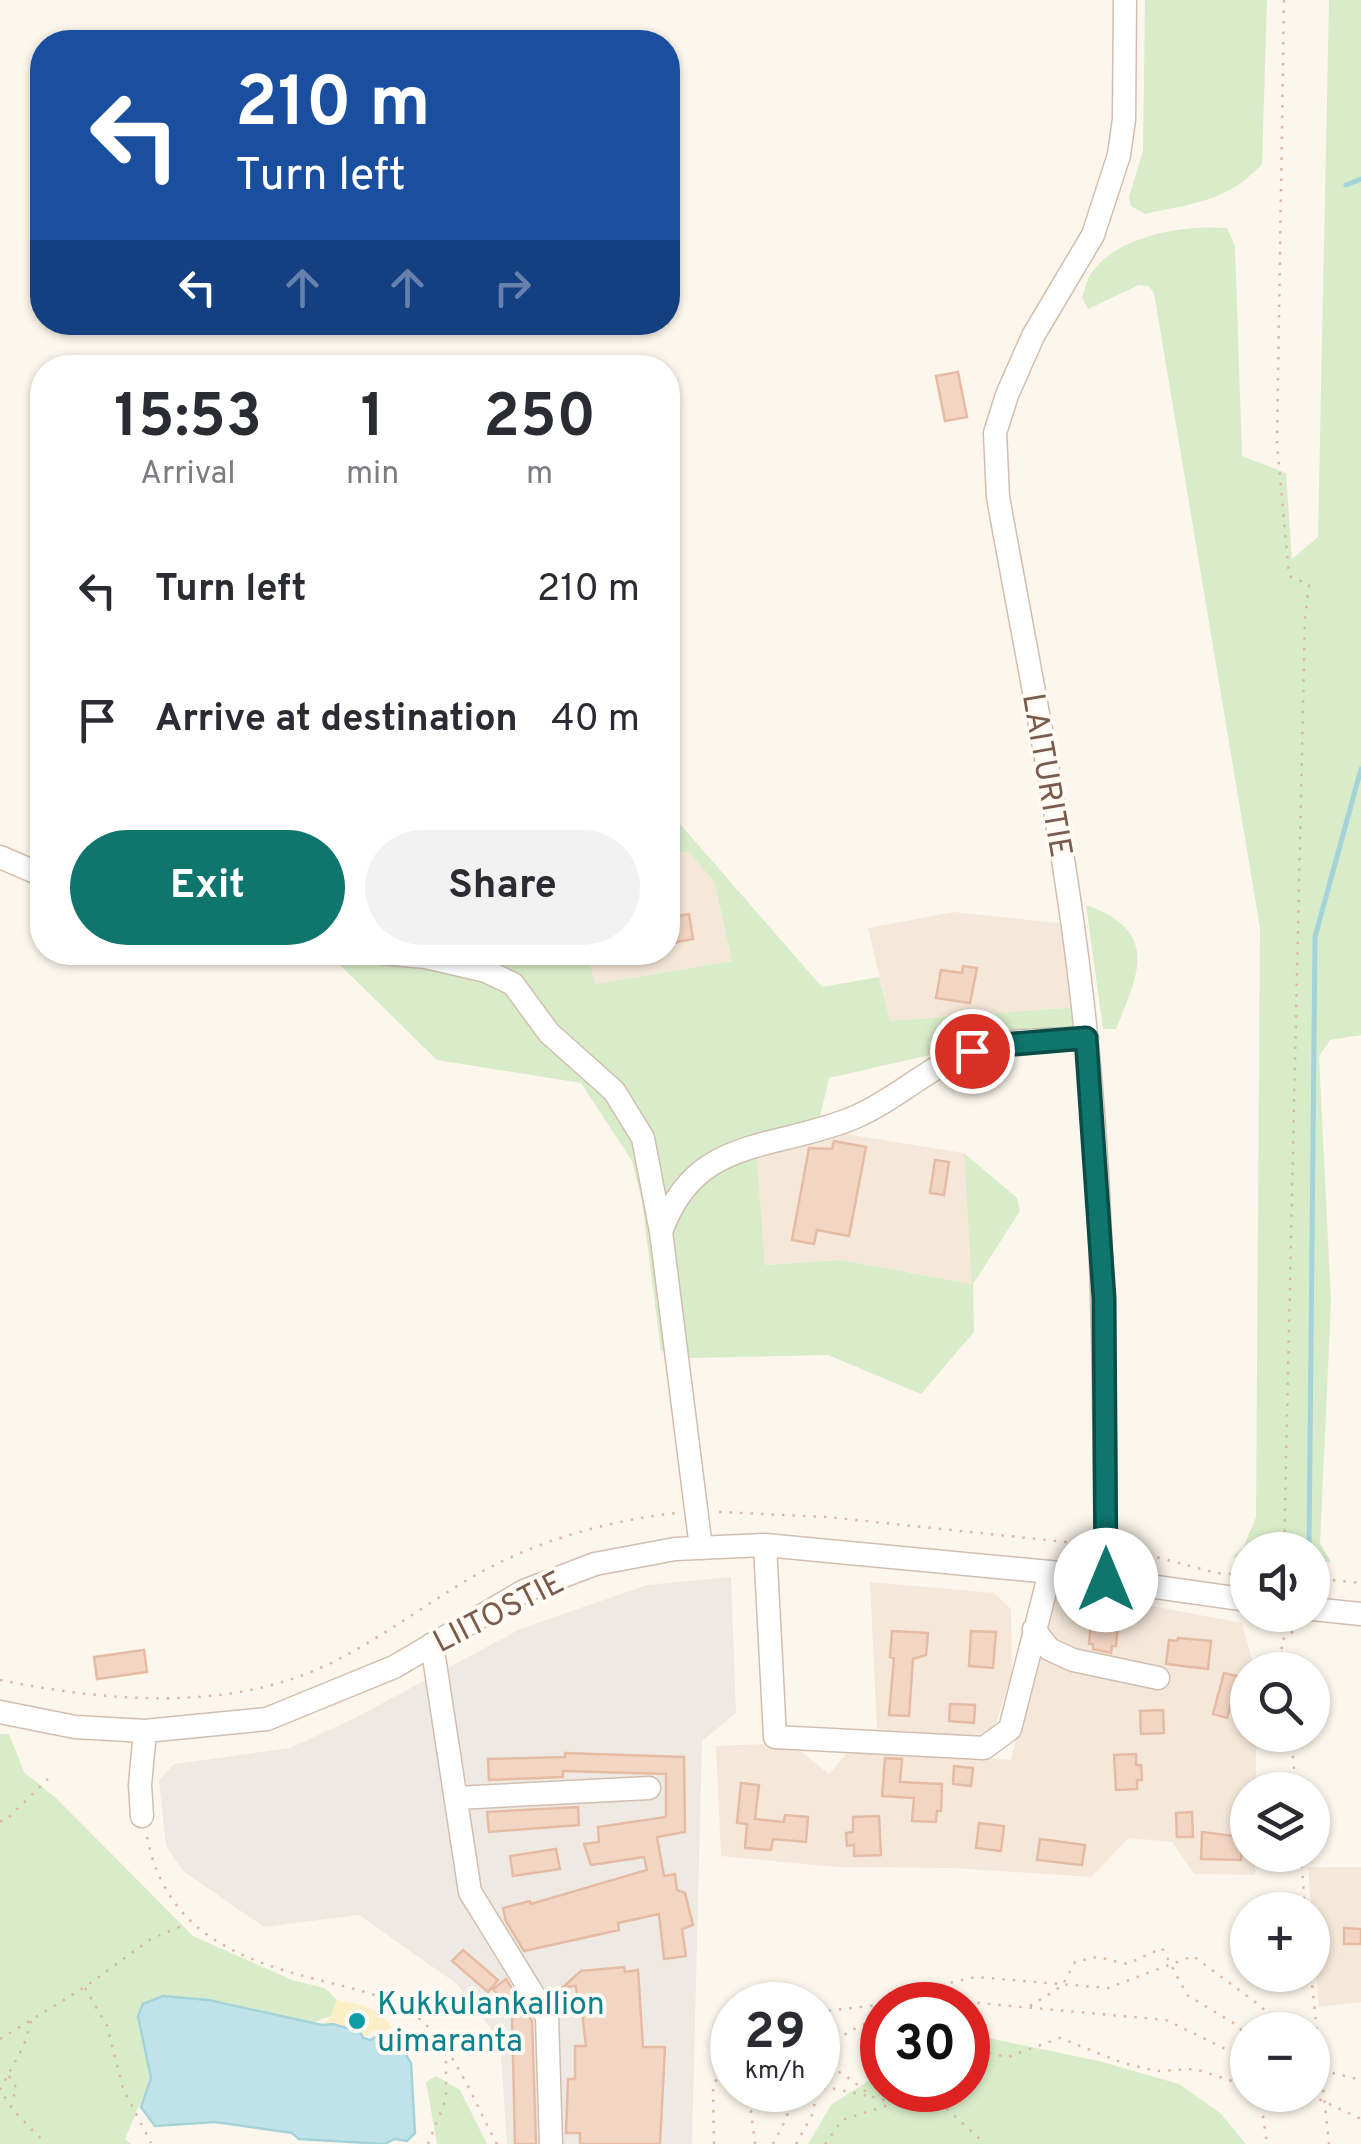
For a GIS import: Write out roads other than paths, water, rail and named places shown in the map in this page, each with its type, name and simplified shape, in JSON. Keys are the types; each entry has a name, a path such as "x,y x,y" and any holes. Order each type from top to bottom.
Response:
{"street":[{"name":"LAITURITIE","path":"1106,1580 1104,1298 1086,1038 1072,914 998,496 996,433 1016,370 1093,235 1108,192 1124,119 1126,0"},
{"path":"0,857 30,870"},
{"path":"462,965 513,984 549,1033 614,1091 643,1138 661,1232 701,1548"},
{"path":"661,1232 669,1210 690,1180 717,1160 850,1119 884,1104 920,1078 972,1051 1086,1038"},
{"path":"765,1545 775,1738 984,1748 1010,1729 1050,1572"},
{"name":"LIITOSTIE","path":"0,1712 76,1727 145,1731 267,1720 394,1666 524,1591 595,1564 675,1548 765,1545 1050,1572 1230,1597"},
{"path":"1330,1611 1361,1614"},
{"path":"1034,1629 1049,1649 1073,1660 1158,1678"},
{"path":"432,1644 470,1892 548,2017 552,2144"},
{"path":"142,1816 140,1785 145,1731"},
{"path":"456,1798 649,1788"}],"water":[{"path":"163,1996 208,2000 322,2025 333,2024 360,2032 370,2040 394,2037 411,2063 415,2133 407,2141 394,2139 385,2144 299,2139 292,2133 215,2122 155,2126 141,2107 151,2078 138,2016 143,2004"}],"waterway":[{"path":"1346,185 1361,179"},
{"path":"1309,1532 1315,937 1361,769"}],"place":[{"name":"Kukkulankallion uimaranta","path":"357,2021"}]}
